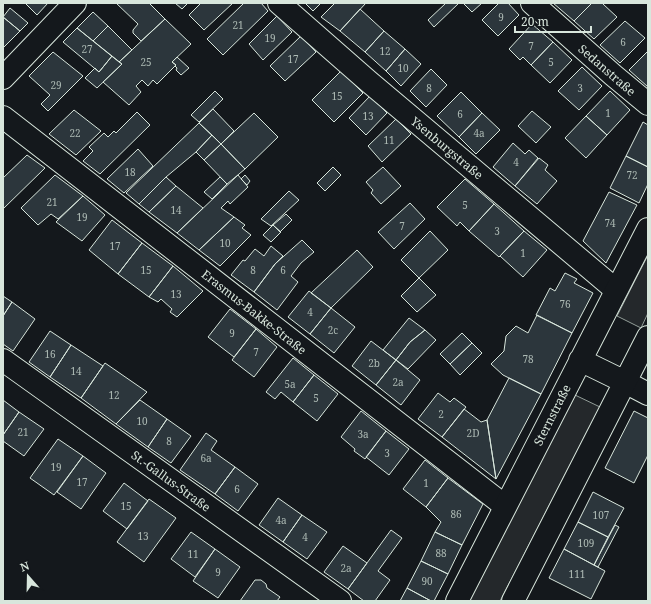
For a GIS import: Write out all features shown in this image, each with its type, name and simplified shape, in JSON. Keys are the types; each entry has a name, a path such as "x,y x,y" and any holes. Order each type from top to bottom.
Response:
{"street":[{"path":"3,78 75,3"},
{"name":"Ysenburgstraße","path":"279,3 368,81 616,290"},
{"name":"Sedanstraße","path":"532,3 648,104"},
{"name":"Erasmus-Bakke-Straße","path":"3,117 505,506"},
{"name":"Sternstraße","path":"456,601 648,228"},
{"path":"513,601 648,337"},
{"name":"St.-Gallus-Straße","path":"3,360 340,601"},
{"path":"580,360 648,394"}],"shaded area":[{"path":"648,255 648,313 641,328 617,316"},
{"path":"575,395 600,407 500,601 469,601"}],"building":[{"path":"25,3 48,3 37,15"},
{"path":"116,3 149,3 165,19 141,41 133,33 133,30 138,24"},
{"path":"175,3 188,3 182,9"},
{"path":"201,3 233,3 204,30 189,15"},
{"path":"244,3 261,3 268,11 223,55 207,39"},
{"path":"305,3 321,3 313,11"},
{"path":"335,3 366,3 340,31 321,17"},
{"path":"446,3 459,3 434,27 428,20"},
{"path":"463,3 482,3 472,12"},
{"path":"499,3 508,3 519,15 498,36 482,20"},
{"path":"553,3 592,3 574,21"},
{"path":"592,3 604,3 603,4 617,17 594,39 574,21"},
{"path":"10,8 28,23 20,31 3,17"},
{"path":"360,9 384,31 365,52 340,31"},
{"path":"93,12 108,26 93,41 77,28"},
{"path":"277,16 292,32 263,60 249,44"},
{"path":"3,17 20,31 3,48"},
{"path":"165,19 191,44 172,62 176,65 157,84 153,80 148,86 142,80 136,86 141,92 129,105 103,82 122,64 119,62"},
{"path":"625,21 645,38 620,63 600,45"},
{"path":"532,24 553,42 531,65 523,57 520,60 509,49"},
{"path":"108,26 132,50 119,62 93,41"},
{"path":"77,28 112,56 99,72 63,42"},
{"path":"384,31 405,49 386,71 365,52"},
{"path":"301,36 316,52 285,81 270,66"},
{"path":"553,42 572,60 550,83 531,65"},
{"path":"405,49 421,64 401,86 386,71"},
{"path":"648,51 648,87 629,70"},
{"path":"53,52 83,76 48,111 41,104 50,95 29,76"},
{"path":"112,56 122,64 97,88 85,78 95,68 99,72"},
{"path":"177,57 189,68 181,75 176,70 176,65 172,62"},
{"path":"582,67 602,86 579,110 558,91"},
{"path":"431,69 447,85 426,107 410,91"},
{"path":"341,71 363,93 334,122 312,100"},
{"path":"215,91 223,99 199,122 191,115"},
{"path":"610,91 630,110 607,135 586,116"},
{"path":"461,92 482,113 459,137 437,116"},
{"path":"370,96 387,113 366,135 349,118"},
{"path":"213,109 234,131 221,144 199,123"},
{"path":"74,110 101,131 76,155 49,134"},
{"path":"532,111 551,127 536,143 518,126"},
{"path":"137,112 150,125 100,174 83,161 93,151 89,147 104,133 108,137 114,131 116,133"},
{"path":"254,113 278,137 245,169 221,144"},
{"path":"482,113 500,130 476,154 459,137"},
{"path":"586,116 607,135 586,158 565,138"},
{"path":"396,119 411,134 382,162 368,146"},
{"path":"643,122 648,125 648,167 626,156"},
{"path":"199,123 212,135 196,152 166,177 139,204 126,193"},
{"path":"212,135 221,144 204,160 196,152"},
{"path":"513,143 525,154 529,150 538,158 515,186 493,167"},
{"path":"221,144 245,169 227,184 204,160"},
{"path":"138,149 153,166 124,193 107,179"},
{"path":"27,155 45,168 3,209 3,178"},
{"path":"626,156 648,167 648,184 639,203 610,188"},
{"path":"539,158 548,165 545,170 557,181 537,204 515,186"},
{"path":"333,167 341,175 325,191 317,183"},
{"path":"383,167 401,186 381,204 371,193 373,190 366,182"},
{"path":"55,175 83,196 58,219 51,214 38,225 21,208"},
{"path":"238,175 248,187 230,204 228,201 221,208 234,217 199,250 177,233"},
{"path":"245,175 250,181 247,185 241,179"},
{"path":"166,177 176,186 149,212 139,204"},
{"path":"220,177 227,184 212,199 204,192"},
{"path":"465,179 494,204 469,231 460,222 457,226 437,207"},
{"path":"176,186 203,208 177,233 149,212"},
{"path":"289,191 299,200 271,226 261,219"},
{"path":"609,192 637,205 606,263 583,241"},
{"path":"83,196 105,215 82,241 56,222"},
{"path":"410,203 425,219 394,249 378,232"},
{"path":"494,204 524,231 499,257 469,231"},
{"path":"286,214 292,220 280,232 273,225"},
{"path":"234,217 245,225 242,228 251,235 220,266 199,250"},
{"path":"112,220 142,243 118,274 89,250"},
{"path":"273,225 281,232 271,242 263,235"},
{"path":"430,231 448,250 419,278 401,260"},
{"path":"524,231 547,250 523,277 500,256"},
{"path":"302,240 314,252 301,263 291,276 298,282 277,310 254,292 275,264"},
{"path":"142,243 173,266 149,297 118,274"},
{"path":"271,246 283,256 275,264 254,292 231,275 243,260 245,261 255,249 264,256"},
{"path":"357,250 373,267 331,308 311,293"},
{"path":"173,266 203,291 177,317 170,312 172,309 161,299 158,302 149,297"},
{"path":"565,273 577,279 574,283 593,293 572,333 536,315 550,288 555,291"},
{"path":"419,278 436,295 417,312 401,296"},
{"path":"309,291 331,308 310,334 288,317"},
{"path":"3,296 12,302 3,316"},
{"path":"12,302 35,319 13,351 3,344 3,316"},
{"path":"331,308 355,327 334,353 310,334"},
{"path":"230,309 256,329 234,357 208,337"},
{"path":"537,315 572,333 541,394 503,375 491,364 504,351 506,336 516,326 528,333"},
{"path":"409,318 425,330 410,342 396,360 383,350"},
{"path":"256,329 277,347 254,377 232,360"},
{"path":"425,330 436,340 408,369 396,360 410,342"},
{"path":"50,331 71,345 50,377 29,362"},
{"path":"462,333 472,343 450,364 440,354"},
{"path":"371,341 396,360 376,385 352,366"},
{"path":"472,343 482,353 460,375 450,364"},
{"path":"71,345 103,366 81,398 50,377"},
{"path":"293,358 314,375 293,402 281,392 275,399 266,392"},
{"path":"396,360 420,380 401,405 376,385"},
{"path":"105,363 147,392 116,424 81,398"},
{"path":"314,375 338,394 317,421 293,402"},
{"path":"509,378 541,394 496,479 487,420"},
{"path":"438,393 450,402 454,398 466,407 442,437 418,419"},
{"path":"3,400 19,412 3,435"},
{"path":"140,400 167,419 148,447 116,424"},
{"path":"464,409 481,422 487,420 496,479 442,437"},
{"path":"361,411 386,431 365,459 354,451 355,449 341,437"},
{"path":"634,411 648,418 648,455 634,483 605,468"},
{"path":"19,412 44,429 24,456 3,441 3,435"},
{"path":"167,419 191,436 171,463 148,447"},
{"path":"386,431 409,449 389,475 366,457"},
{"path":"206,433 217,441 211,450 235,467 215,494 180,470"},
{"path":"58,439 83,456 54,495 30,478"},
{"path":"83,456 106,473 81,509 57,492"},
{"path":"425,460 448,478 426,507 403,489"},
{"path":"235,467 258,484 238,511 215,494"},
{"path":"448,478 483,504 462,545 435,532 441,522 426,507"},
{"path":"124,483 148,501 127,529 103,511"},
{"path":"593,492 624,508 608,537 578,522"},
{"path":"278,498 302,515 283,542 259,525"},
{"path":"149,499 176,518 144,562 117,542"},
{"path":"302,515 327,532 307,559 283,542"},
{"path":"578,522 608,537 594,565 564,549"},
{"path":"615,525 619,527 598,567 594,565"},
{"path":"391,530 402,538 378,571 390,580 375,601 364,601 348,589"},
{"path":"191,532 215,549 195,577 171,559"},
{"path":"435,532 462,545 448,574 421,561"},
{"path":"343,546 367,563 348,589 324,572"},
{"path":"215,549 240,567 218,598 193,581"},
{"path":"564,549 605,571 591,599 549,578"},
{"path":"421,561 448,574 434,601 431,601 407,588"},
{"path":"255,580 261,580 266,584 267,588 280,597 277,601 240,601"},
{"path":"407,588 431,601 400,601"}]}
